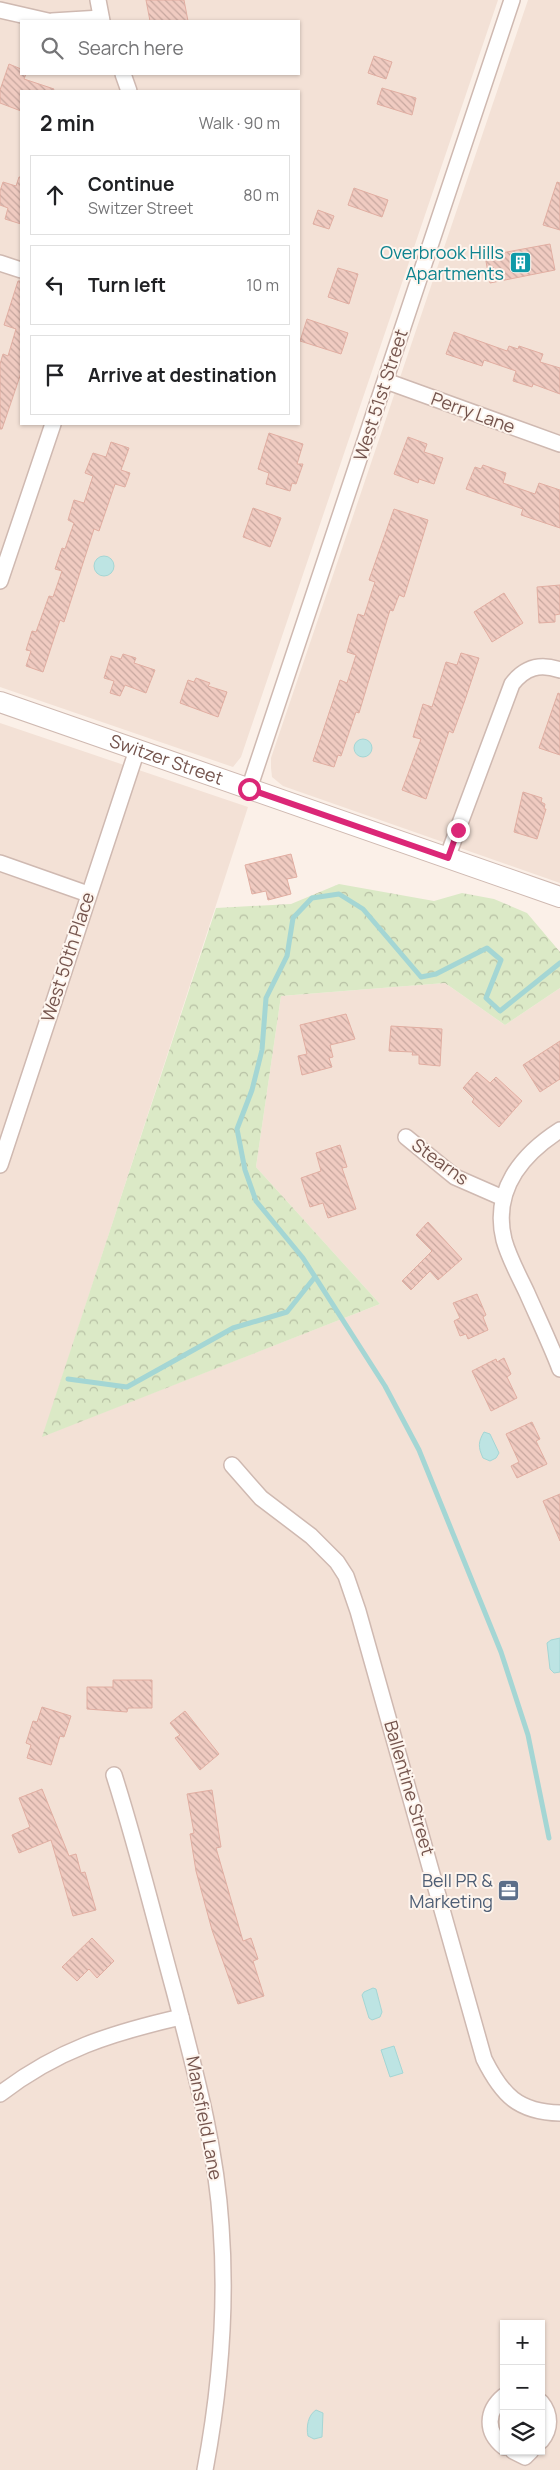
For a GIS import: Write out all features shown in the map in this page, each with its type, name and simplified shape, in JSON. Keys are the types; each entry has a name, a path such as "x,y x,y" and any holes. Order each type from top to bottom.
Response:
{"street":[{"path":"98,0 102,20"},
{"name":"West 51st Street","path":"249,789 512,0"},
{"path":"0,10 45,20"},
{"path":"123,75 129,90"},
{"path":"0,263 20,270"},
{"name":"Perry Lane","path":"386,381 560,444"},
{"path":"0,581 53,425"},
{"path":"448,858 505,698 519,674 535,666 560,670"},
{"name":"Switzer Street","path":"0,702 560,897"},
{"name":"West 50th Place","path":"0,1165 137,750"},
{"path":"0,863 88,894"},
{"path":"560,1130 522,1161 503,1198 502,1219 504,1240 560,1369"},
{"name":"Stearns","path":"406,1137 455,1177 503,1198"},
{"name":"Ballentine Street","path":"232,1465 261,1498 311,1536 336,1562 346,1576 358,1611 484,2059 497,2084 514,2101 541,2113 560,2113"},
{"name":"Mansfield Lane","path":"114,1776 142,1870 203,2098 213,2151 221,2226 221,2348 212,2431 205,2470"},
{"path":"0,2094 45,2063 73,2049 100,2039 181,2017"},
{"path":"500,2400 496,2403 489,2421 496,2440 500,2444"},
{"path":"545,2410 549,2417 549,2426 545,2434"}],"shaded area":[{"path":"0,0 498,0 241,757 233,767 0,687"},
{"path":"528,0 560,0 560,883 283,786 272,777 271,768 271,758"},
{"path":"0,723 248,807 43,1436 380,1304 256,1167 281,996 445,983 505,1025 560,988 560,2470 0,2470"}],"green space":[{"path":"339,884 434,901 462,893 494,899 527,913 560,952 560,988 505,1025 445,983 281,996 256,1167 380,1304 42,1437 216,908 291,904"}],"water":[{"path":"104,556 111,559 114,566 111,573 104,576 97,573 94,566 97,559"},
{"path":"359,739 367,739 372,744 370,755 359,757 354,752 354,744"},
{"path":"484,1432 490,1434 499,1453 496,1458 490,1461 483,1458 480,1448"},
{"path":"560,1638 560,1672 554,1673 550,1669 547,1643"},
{"path":"373,1988 376,1989 382,2012 380,2017 372,2020 369,2018 362,1995"},
{"path":"394,2046 403,2073 390,2077 381,2050"},
{"path":"316,2410 323,2413 322,2437 314,2439 308,2436 307,2429 309,2418"}],"building":[{"path":"146,0 184,0 188,20 150,20"},
{"path":"374,56 392,62 386,79 368,73"},
{"path":"9,64 20,69 20,75 26,75 24,79 54,89 20,90 20,111 0,103 0,90"},
{"path":"382,88 416,98 412,115 377,104"},
{"path":"20,177 20,224 5,219 8,208 0,205 0,191 3,182 16,186"},
{"name":"Overbrook Hills Apartments","path":"557,182 560,183 560,230 543,225"},
{"path":"354,188 388,200 382,217 348,205"},
{"path":"318,210 334,216 329,229 313,224"},
{"name":"Overbrook Hills Apartments","path":"550,244 555,270 490,283 485,256"},
{"path":"338,268 358,274 349,304 328,297"},
{"path":"18,281 20,281 20,376 2,429 0,429 0,364 3,354 8,356 16,329 4,325"},
{"path":"307,319 348,333 341,354 300,341"},
{"path":"454,332 507,351 509,346 518,349 519,346 543,354 540,362 560,368 560,394 533,384 532,387 513,381 516,371 484,360 482,366 446,354"},
{"path":"269,433 303,444 297,464 303,464 296,484 292,483 290,491 266,484 269,473 258,469"},
{"path":"408,437 427,444 424,452 443,458 434,484 419,479 418,483 394,474"},
{"path":"111,442 129,448 121,470 130,473 125,487 115,484 99,531 94,529 64,622 60,620 43,672 26,666 31,651 26,650 32,631 36,632 49,596 53,597 62,571 55,569 62,548 65,549 74,523 68,520 74,500 84,503 93,476 85,473 93,453 106,457"},
{"path":"483,465 506,473 503,483 535,494 539,483 560,490 560,528 521,515 523,509 466,489 475,467 481,469"},
{"path":"253,508 281,518 270,547 243,537"},
{"path":"394,509 428,520 404,597 399,595 393,611 390,610 359,713 356,712 341,756 338,755 334,767 313,761 340,680 347,683 356,655 347,652 358,614 364,616 375,582 369,580"},
{"path":"560,585 560,614 555,615 555,622 539,623 537,587"},
{"path":"504,593 523,623 492,642 474,612"},
{"path":"461,653 479,658 453,733 449,731 426,799 402,790 421,739 413,737 423,704 432,707 446,662 457,665"},
{"path":"123,654 136,658 134,663 155,670 146,693 125,685 120,696 110,693 114,681 104,678 111,656 121,659"},
{"path":"196,678 210,683 208,686 227,692 218,717 180,703 188,680 194,682"},
{"path":"558,693 560,694 560,755 539,748"},
{"path":"523,792 542,798 541,802 545,804 544,809 546,809 537,839 514,832"},
{"path":"291,854 297,877 287,879 291,894 268,900 266,891 252,894 245,865"},
{"path":"346,1014 355,1039 330,1045 333,1057 329,1058 332,1067 302,1075 298,1056 307,1054 300,1025"},
{"path":"391,1026 442,1029 440,1066 419,1064 419,1055 412,1055 413,1052 389,1051"},
{"path":"560,1041 560,1079 540,1092 523,1065"},
{"path":"477,1072 490,1083 496,1077 522,1101 499,1127 472,1102 474,1099 463,1088"},
{"path":"340,1145 347,1167 342,1168 356,1209 328,1218 323,1203 310,1207 301,1178 321,1171 316,1153"},
{"path":"428,1222 462,1259 438,1280 430,1271 411,1290 402,1281 432,1251 416,1235"},
{"path":"477,1294 486,1315 483,1317 488,1330 468,1339 466,1334 460,1336 454,1321 460,1318 453,1303"},
{"path":"504,1358 511,1374 507,1377 517,1398 491,1411 472,1371 496,1359 497,1362"},
{"path":"532,1422 540,1439 536,1441 547,1464 517,1478 511,1466 519,1462 506,1434"},
{"path":"560,1494 560,1541 543,1501"},
{"path":"113,1680 152,1680 152,1708 128,1708 127,1712 87,1709 87,1687 113,1687"},
{"path":"42,1707 71,1716 64,1737 60,1736 51,1765 27,1758 31,1745 26,1743 33,1721 37,1722"},
{"path":"185,1711 219,1754 200,1770 175,1738 180,1735 170,1723"},
{"path":"42,1789 69,1856 76,1854 81,1873 85,1872 96,1910 73,1916 51,1840 19,1853 12,1835 30,1827 19,1798"},
{"path":"212,1790 221,1847 216,1848 243,1941 251,1938 258,1959 253,1961 264,1996 238,2004 212,1930 196,1871 190,1834 194,1833 187,1794"},
{"path":"92,1938 114,1961 97,1978 89,1969 77,1981 62,1967"}],"waterway":[{"path":"549,1838 528,1735 501,1652 419,1450 385,1386 303,1258 256,1201 245,1170 237,1129 252,1090 262,1050 266,998 287,956 293,918 312,898 339,894 363,909 421,977 436,974 487,948 501,960 486,998 500,1011 560,963"},
{"path":"68,1379 127,1387 233,1328 287,1312 315,1277"}],"place":[{"name":"Overbrook Hills Apartments","path":"520,263"},
{"name":"Bell PR & Marketing","path":"509,1891"}],"route":[{"path":"249,789 448,858 458,830"}]}
